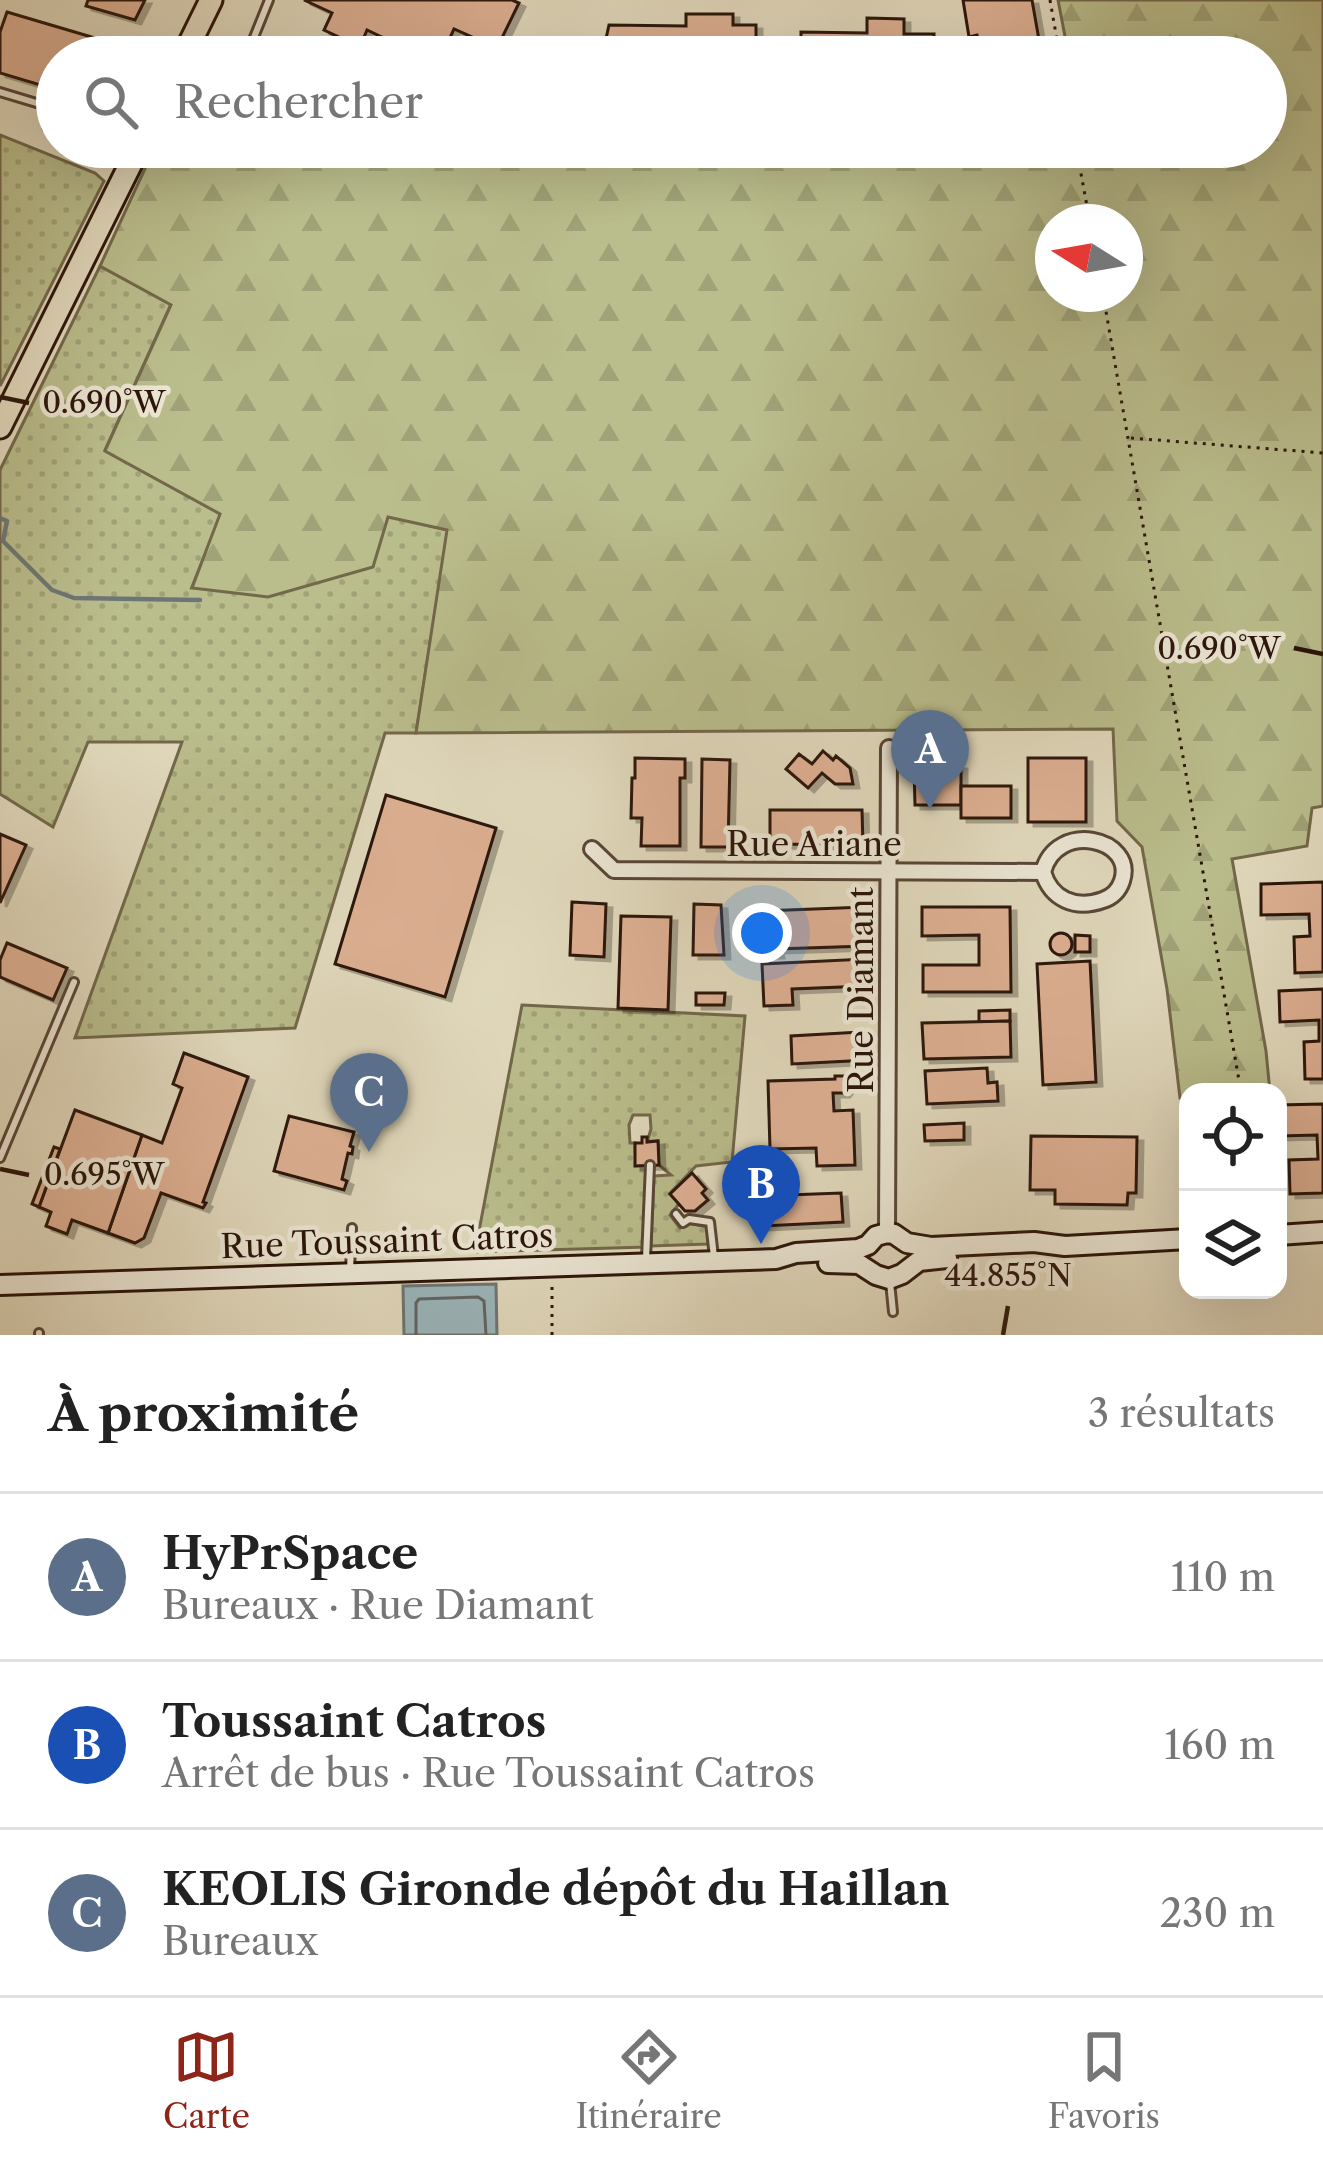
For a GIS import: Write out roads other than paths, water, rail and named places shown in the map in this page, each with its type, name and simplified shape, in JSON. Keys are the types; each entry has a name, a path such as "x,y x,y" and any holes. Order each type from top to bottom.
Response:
{"main road":[{"path":"193,36 211,0"},
{"path":"0,427 128,168"}],"street":[{"name":"Rue Diamant","path":"887,1233 889,748"},
{"path":"1070,842 1107,845 1124,869 1113,895 1094,902 1057,897 1047,887 1043,872 1053,849 1070,842"},
{"name":"Rue Ariane","path":"592,849 614,870 1043,872"},
{"path":"1287,1234 1323,1232"},
{"path":"898,1274 911,1256 907,1243 887,1233 876,1237 868,1244 866,1258 875,1275 898,1274 932,1258 1179,1240"},
{"path":"907,1243 1065,1246"},
{"name":"Rue Toussaint Catros","path":"0,1285 776,1259 868,1244"},
{"name":"Rue Toussaint Catros","path":"776,1259 795,1265 847,1262 870,1270"}],"lane":[{"path":"254,36 269,0"},
{"path":"0,92 36,103"},
{"path":"0,1158 74,982"},
{"path":"646,1263 650,1166"},
{"path":"676,1214 683,1223 689,1219 710,1222 714,1261"},
{"path":"351,1273 352,1228"},
{"path":"893,1312 898,1274"}],"water":[{"path":"496,1284 497,1335 404,1335 403,1286"}],"waterway":[{"path":"0,518 7,521 3,541 52,590 74,598 200,600"}],"place":[{"name":"HyPrSpace","path":"930,809"},
{"name":"KEOLIS Gironde dépôt du Haillan","path":"369,1152"},
{"name":"Toussaint Catros","path":"761,1244"}]}
